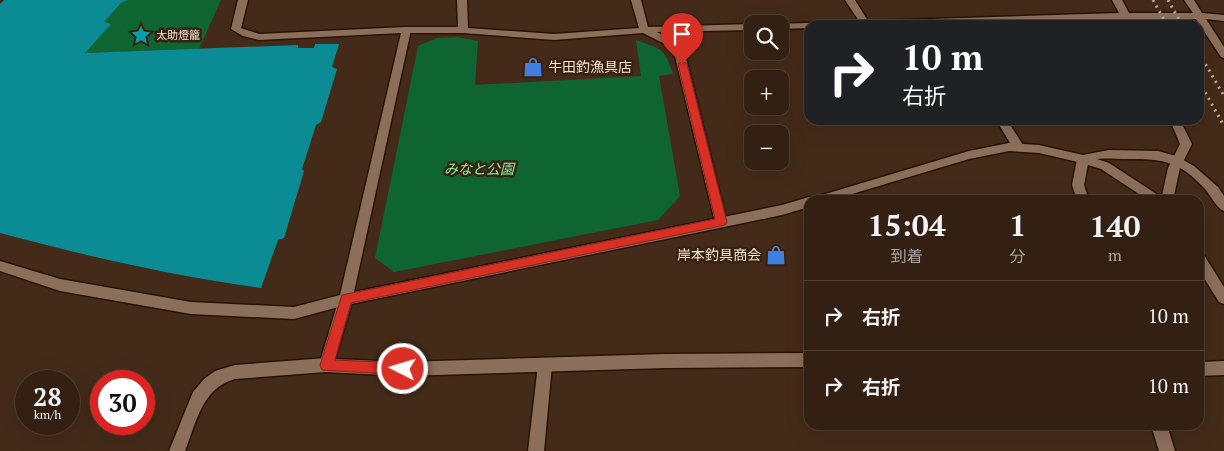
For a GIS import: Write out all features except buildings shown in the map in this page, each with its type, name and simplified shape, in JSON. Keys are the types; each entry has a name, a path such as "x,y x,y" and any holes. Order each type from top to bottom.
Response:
{"street":[{"path":"243,0 236,29 259,37 406,30 463,30 554,37 644,30 744,27"},
{"path":"462,0 463,30"},
{"path":"636,0 644,30 678,46 721,222"},
{"path":"850,0 863,20"},
{"path":"1117,0 1127,20"},
{"path":"1188,0 1201,20"},
{"path":"1142,20 1198,16 1224,18"},
{"path":"789,26 804,25"},
{"path":"1204,25 1224,55"},
{"path":"326,365 346,299 406,30"},
{"path":"1004,125 1019,148"},
{"path":"1168,195 1169,184 1186,144 1177,125"},
{"path":"834,195 969,155 1009,147 1039,149 1105,166 1149,195"},
{"path":"1083,159 1093,155 1104,154 1164,156 1200,176 1218,194 1224,206"},
{"path":"1081,195 1078,185 1083,159"},
{"path":"0,266 60,286 192,308 294,313 346,299 782,210 804,203"},
{"path":"1204,267 1224,298"},
{"path":"177,451 198,397 220,376 235,372 326,365 403,369 665,361 804,360"},
{"path":"536,451 545,365"},
{"path":"1204,369 1224,368"},
{"path":"1161,430 1167,451"}],"green space":[{"path":"127,0 221,0 199,49 85,53 110,24 104,22 121,3"},
{"name":"みなと公園","path":"457,37 478,41 475,85 641,76 636,40 657,48 664,54 673,74 659,76 680,196 658,220 394,272 375,258 418,46 437,38"}],"water":[{"path":"4,0 127,0 121,3 104,22 111,24 85,53 298,45 298,48 314,48 315,44 339,44 332,67 337,69 321,122 316,125 302,169 304,171 284,238 278,240 261,288 195,278 130,265 0,233 0,4"}],"railway":[{"path":"1153,0 1164,20"},
{"path":"1168,0 1179,20"},
{"path":"1204,62 1224,96"},
{"path":"1204,90 1224,126"}],"place":[{"name":"太助燈籠","path":"141,35"},
{"name":"牛田釣漁具店","path":"533,67"},
{"name":"岸本釣具商会","path":"776,255"}],"route":[{"path":"403,369 326,365 346,299 721,222 682,64"}]}
